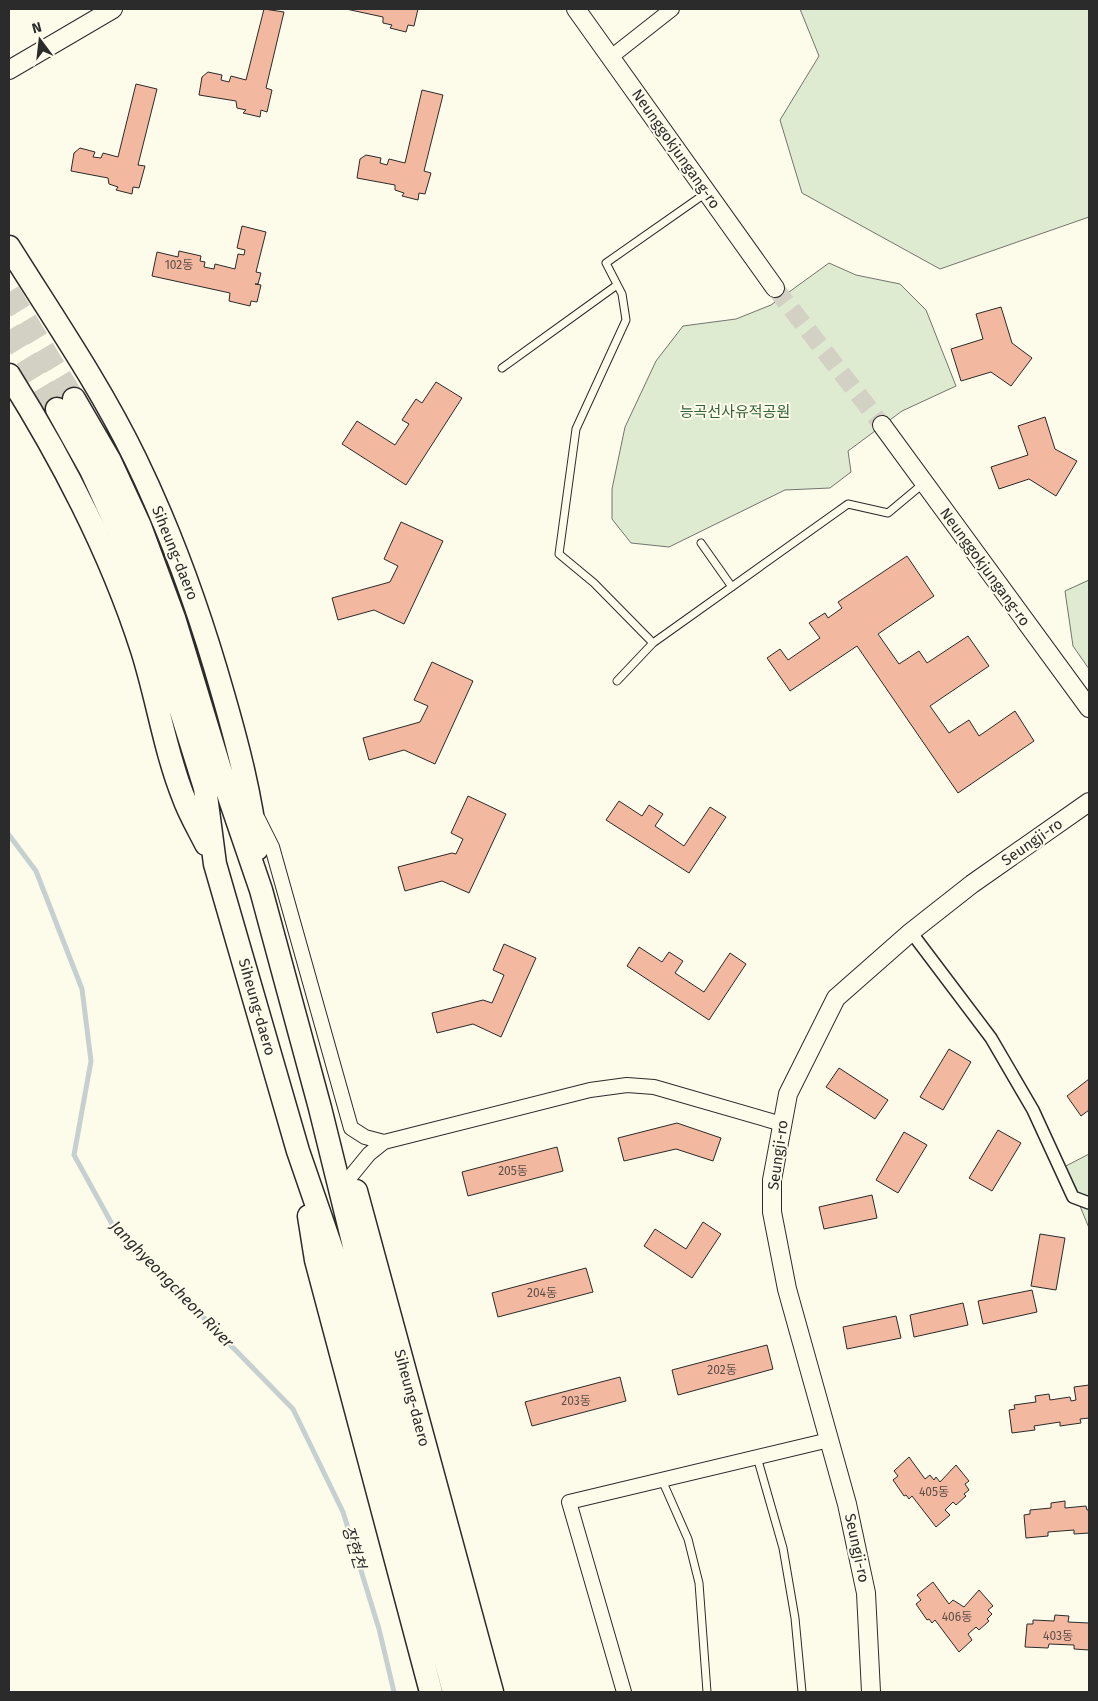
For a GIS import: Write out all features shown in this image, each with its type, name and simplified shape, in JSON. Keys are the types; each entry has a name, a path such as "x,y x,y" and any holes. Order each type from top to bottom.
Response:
{"main road":[{"name":"Siheung-daero","path":"9,247 98,389 135,458 170,535 207,637 244,767 252,807 261,890"},
{"name":"Siheung-daero","path":"9,375 37,419 81,501 111,564 142,650 182,796 215,864"},
{"name":"Siheung-daero","path":"454,1692 338,1267 298,1151 215,864 204,788 154,624 116,524 91,470 65,404 110,461 140,526 174,618 223,779 261,890 320,1108 358,1262 471,1692"},
{"name":"Siheung-daero","path":"320,1108 351,1176 492,1692"},
{"name":"Siheung-daero","path":"298,1151 316,1260 431,1692"}],"street":[{"path":"9,70 113,9"},
{"name":"Neunggokjungang-ro","path":"576,9 775,288"},
{"path":"611,57 672,9"},
{"name":"Neunggokjungang-ro","path":"882,425 1089,708"},
{"name":"Seungji-ro","path":"871,1692 866,1593 847,1504 787,1289 772,1212 772,1180 788,1094 836,998 911,932 972,884 1089,802"},
{"path":"252,807 272,847 351,1128 364,1137 384,1142"},
{"path":"911,932 992,1038 1033,1110 1073,1197 1089,1203"},
{"path":"351,1176 369,1154 384,1142 590,1090 627,1085 654,1087 782,1124"},
{"path":"624,1692 569,1502 829,1440"}],"lane":[{"path":"653,643 594,583 559,554 576,429 626,320 622,294 606,263 707,192"},
{"path":"502,368 617,285"},
{"path":"617,681 653,643 848,504 888,513 924,482"},
{"path":"701,543 732,587"},
{"path":"757,1457 783,1548 795,1618 802,1692"},
{"path":"662,1480 688,1539 699,1583 707,1692"}],"green space":[{"path":"800,9 1089,9 1089,217 940,269 802,193 780,120 819,56"},
{"name":"능곡선사유적공원","path":"829,263 856,275 900,284 926,310 956,386 902,411 848,451 851,472 830,488 785,490 669,547 631,543 612,519 612,489 625,427 656,361 683,326 736,319 771,305"},
{"path":"1089,580 1089,669 1073,646 1065,591"},
{"path":"1089,1154 1089,1228 1064,1167"}],"building":[{"path":"264,9 284,12 266,88 272,90 267,112 261,110 260,117 243,113 246,110 237,108 236,101 199,95 202,77 208,72 222,75 221,80 229,82 231,76 246,80"},
{"path":"346,9 418,9 414,26 408,25 406,32 390,28 392,25 383,23 383,17"},
{"path":"136,84 157,89 138,165 145,166 139,188 133,187 132,194 116,190 118,187 109,184 108,178 71,171 74,153 80,148 95,152 93,157 101,158 103,153 118,157"},
{"path":"422,90 443,95 424,171 431,173 425,194 419,193 418,200 402,196 404,193 395,190 395,185 357,178 360,159 366,155 381,158 380,163 387,165 389,159 405,163"},
{"path":"242,226 266,232 256,272 261,273 258,284 255,284 261,285 257,302 251,301 250,306 229,301 230,293 152,276 157,252 178,257 179,251 201,256 200,261 205,262 204,267 214,269 215,264 235,269 238,254 244,255 245,250 237,248"},
{"path":"1001,307 1012,343 1032,358 1011,386 991,372 961,381 951,349 983,339 976,314"},
{"path":"436,382 462,398 406,485 342,444 357,421 395,445 409,424 402,420 416,399 422,403"},
{"path":"1045,417 1055,449 1077,461 1056,496 1029,479 999,489 991,467 1028,455 1018,426"},
{"path":"401,522 443,541 404,624 374,610 338,620 332,598 390,582 398,566 384,559"},
{"path":"907,556 934,596 878,634 899,664 919,651 927,663 968,636 989,666 930,706 949,733 969,720 979,736 1015,711 1034,741 958,793 857,646 790,691 767,658 780,649 788,660 820,638 809,623 825,613 828,618 842,608 838,602"},
{"path":"432,662 473,681 435,764 404,750 369,760 363,738 420,722 428,706 414,700"},
{"path":"468,796 506,814 469,893 442,881 405,891 398,867 452,853 456,854 463,839 451,833"},
{"path":"619,801 642,816 649,805 663,814 655,826 684,846 710,807 726,817 689,873 606,820"},
{"path":"504,944 536,958 501,1037 473,1024 437,1033 432,1013 483,1000 492,1003 504,975 493,970"},
{"path":"639,947 662,962 669,952 683,961 675,973 704,992 730,953 746,964 709,1020 627,966"},
{"path":"949,1049 971,1062 943,1110 920,1097"},
{"path":"839,1068 888,1100 875,1119 826,1087"},
{"path":"1089,1079 1089,1110 1081,1116 1067,1096"},
{"path":"677,1123 721,1138 713,1161 676,1149 624,1161 618,1138"},
{"path":"998,1130 1021,1143 992,1191 969,1178"},
{"path":"904,1132 927,1145 898,1193 876,1180"},
{"path":"557,1147 563,1171 468,1196 462,1172"},
{"path":"872,1195 877,1218 824,1229 819,1207"},
{"path":"703,1222 721,1234 692,1278 644,1246 655,1229 686,1249"},
{"path":"1040,1234 1065,1238 1056,1290 1031,1286"},
{"path":"586,1268 593,1292 498,1317 492,1293"},
{"path":"1032,1290 1037,1312 983,1324 978,1301"},
{"path":"963,1303 968,1325 914,1337 910,1315"},
{"path":"896,1316 901,1338 847,1349 843,1327"},
{"path":"767,1345 773,1369 678,1395 672,1370"},
{"path":"620,1377 626,1401 532,1426 525,1402"},
{"path":"1089,1385 1089,1418 1080,1419 1081,1423 1060,1426 1060,1422 1034,1426 1035,1430 1012,1433 1009,1410 1015,1409 1014,1405 1036,1402 1035,1396 1049,1394 1050,1400 1070,1397 1071,1401 1076,1400 1074,1387"},
{"path":"909,1457 925,1479 930,1475 934,1480 936,1477 940,1482 956,1465 969,1481 965,1484 969,1490 964,1494 966,1496 956,1505 953,1502 945,1510 950,1515 936,1527 912,1496 909,1499 906,1495 904,1496 893,1480 898,1476 894,1471"},
{"path":"1065,1501 1065,1508 1086,1506 1087,1510 1089,1510 1089,1533 1074,1534 1074,1530 1048,1532 1048,1536 1026,1538 1024,1515 1030,1514 1030,1510 1051,1508 1051,1503"},
{"path":"933,1582 949,1604 953,1600 964,1607 979,1590 993,1606 988,1610 992,1614 987,1619 989,1621 979,1630 976,1627 968,1634 972,1640 959,1652 935,1620 932,1623 929,1619 927,1620 916,1604 921,1600 917,1595"},
{"path":"1055,1615 1069,1616 1068,1622 1089,1623 1089,1650 1074,1649 1074,1645 1049,1644 1048,1648 1025,1647 1027,1624 1033,1624 1033,1620 1054,1621"}],"waterway":[{"name":"Janghyeongcheon River","path":"9,835 36,871 82,989 91,1061 74,1155 112,1224 293,1409 343,1512 379,1629 394,1692"}],"tunnel":[{"path":"775,288 882,425"},
{"path":"9,292 74,399"},
{"path":"9,330 57,409"}],"water label":[{"name":"장현천","path":"354,1547"}]}
